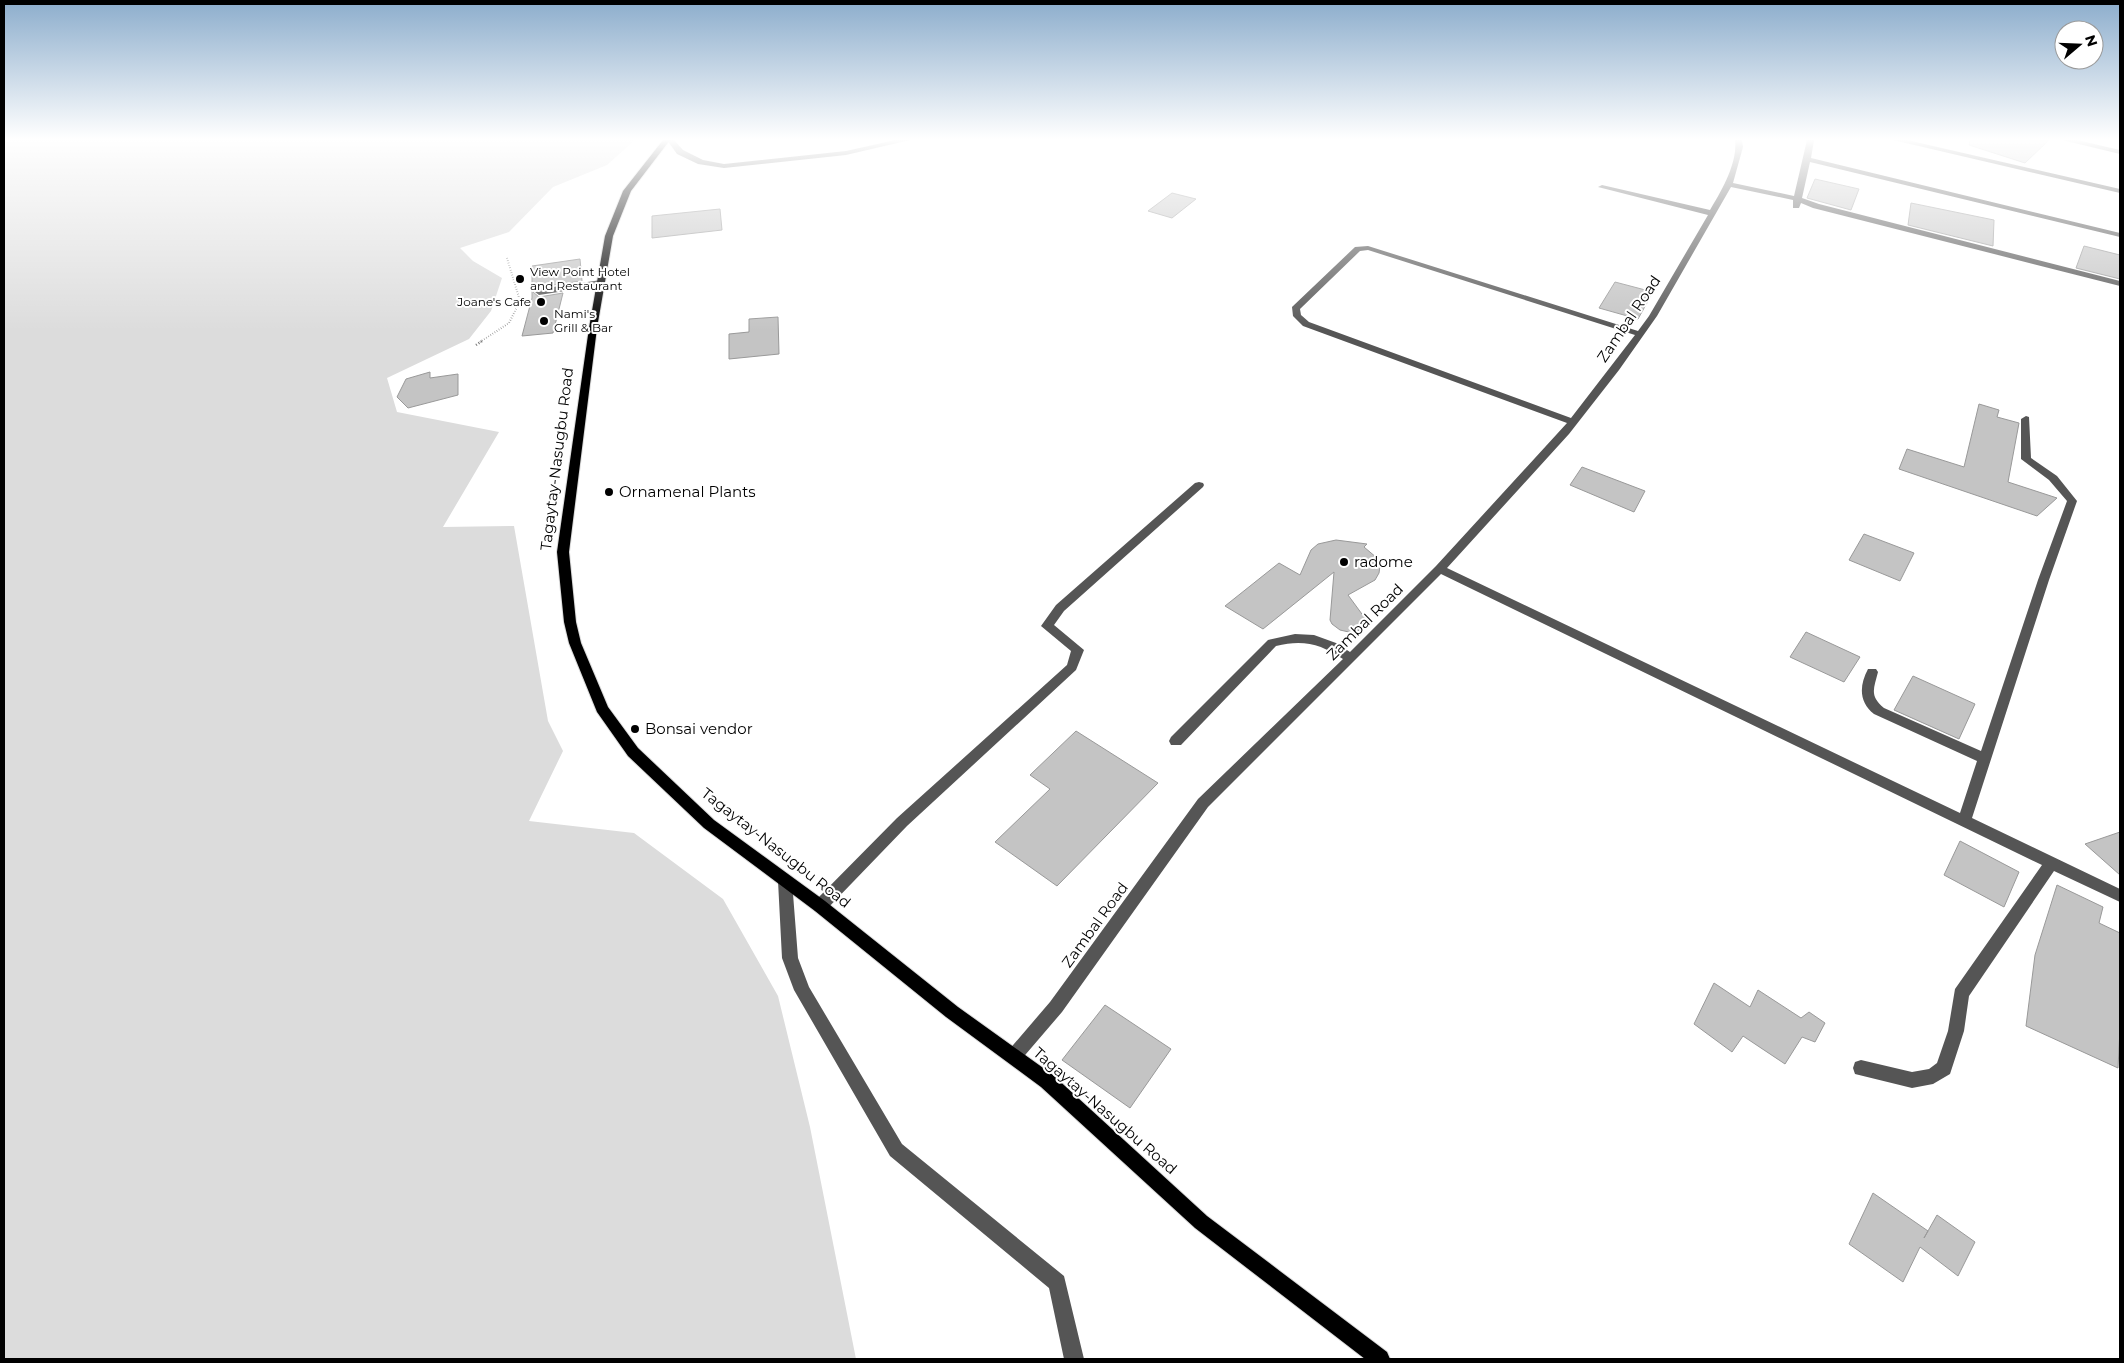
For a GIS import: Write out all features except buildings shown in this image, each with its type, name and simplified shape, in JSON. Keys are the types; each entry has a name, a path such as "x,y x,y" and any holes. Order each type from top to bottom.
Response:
{"main road":[{"name":"Tagaytay-Nasugbu Road","path":"622,204 609,236 600,283 563,552 570,622 575,643 602,710 633,752 709,824 820,906 952,1012 1047,1081 1201,1222 1380,1359"}],"street":[{"path":"1674,204 1711,212"},
{"name":"Zambal Road","path":"1014,1056 1056,1007 1203,802 1351,659 1440,569 1573,422 1640,334 1692,250 1716,204"},
{"path":"1801,204 2120,284"},
{"path":"1990,204 2120,235"},
{"path":"1573,422 1306,324 1297,316 1295,309 1358,249 1368,248 1640,334"},
{"path":"538,292 600,283"},
{"path":"1964,820 2051,555 2072,502 2054,478 2026,459 2026,419"},
{"path":"820,906 902,822 1072,667 1078,650 1048,626 1060,608 1199,485"},
{"path":"1440,569 2120,896"},
{"path":"1176,741 1272,643 1291,637 1317,639 1351,659"},
{"path":"1872,672 1866,698 1879,711 1985,759"},
{"path":"1861,1068 1912,1080 1933,1076 1944,1068 1956,1031 1961,994 2052,862"},
{"path":"785,881 790,958 802,990 896,1150 1057,1283 1074,1359"}],"path":[{"path":"507,258 520,300"},
{"path":"476,345 509,323 520,300 538,292"}],"shaded area":[{"path":"4,204 537,204 509,232 460,248 473,261 502,278 491,311 469,339 387,378 397,412 499,432 443,527 514,526 548,721 563,751 529,821 634,833 723,899 778,996 810,1127 856,1359 4,1359"}],"place":[{"name":"View Point Hotel and Restaurant","path":"520,279"},
{"name":"Joane's Cafe","path":"541,302"},
{"name":"Nami's Grill & Bar","path":"544,321"},
{"name":"Ornamenal Plants","path":"609,492"},
{"name":"radome","path":"1344,562"},
{"name":"Bonsai vendor","path":"635,729"}]}
